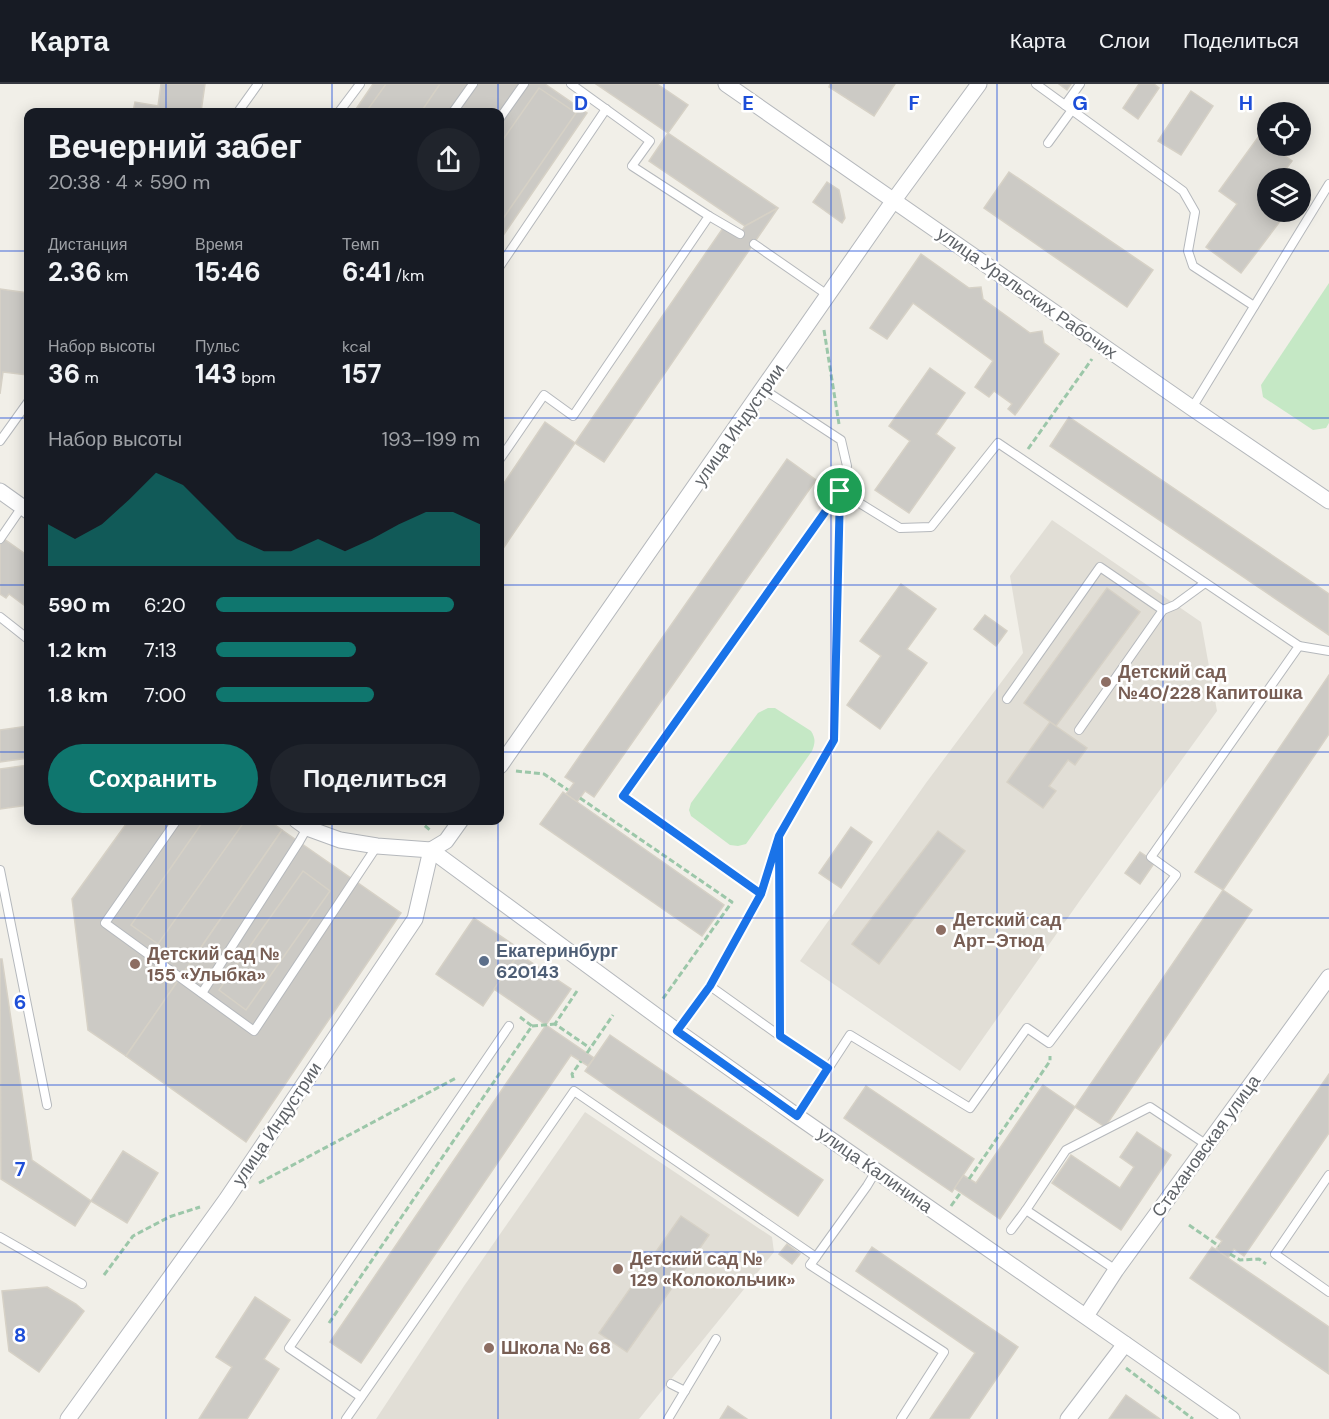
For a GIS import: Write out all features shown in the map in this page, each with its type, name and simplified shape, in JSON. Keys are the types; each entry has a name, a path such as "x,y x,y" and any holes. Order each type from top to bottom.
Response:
{"street":[{"name":"улица Уральских Рабочих","path":"726,84 1329,501"},
{"name":"улица Индустрии","path":"505,768 763,389 894,200 979,84"},
{"path":"0,491 24,508"},
{"path":"303,825 340,840 377,846 431,850 446,841 457,825"},
{"name":"улица Индустрии","path":"68,1419 226,1200 415,919 431,850"},
{"name":"улица Калинина","path":"431,850 677,1031 1232,1419"},
{"name":"Стахановская улица","path":"1086,1316 1116,1270 1329,977"},
{"path":"1068,1419 1125,1344"}],"lane":[{"path":"241,108 258,84"},
{"path":"342,108 360,84"},
{"path":"456,108 473,84"},
{"path":"504,112 524,84"},
{"path":"571,84 650,141 632,166 740,234"},
{"path":"1036,84 1183,191 1195,212 1188,251 1193,266 1254,306"},
{"path":"1048,143 1080,84"},
{"path":"504,260 606,109"},
{"path":"1192,408 1329,183"},
{"path":"504,453 544,395 573,416 709,216"},
{"path":"754,244 824,301"},
{"path":"677,1031 710,986 761,894 623,796 840,491 847,466 841,440 763,389"},
{"path":"0,441 24,408"},
{"path":"840,491 900,528 931,527 998,444 1299,646 1329,651"},
{"path":"0,539 24,510"},
{"path":"1007,699 1100,567 1163,610"},
{"path":"1079,730 1163,610 1175,605 1205,583"},
{"path":"0,617 24,636"},
{"path":"797,1116 850,1035 970,1108 1027,1028 1049,1043 1176,875 1151,857 1299,646"},
{"path":"174,825 105,923 254,1032 377,846"},
{"path":"202,993 300,842 301,825"},
{"path":"0,870 47,1105"},
{"path":"710,986 828,1068"},
{"path":"361,1397 289,1348 509,1026"},
{"path":"346,1419 574,1091 816,1257"},
{"path":"1011,1230 1066,1150 1150,1107 1207,1145"},
{"path":"876,1171 810,1265 944,1352 901,1419"},
{"path":"1329,1175 1275,1254 1329,1292"},
{"path":"1026,1210 1116,1270"},
{"path":"0,1237 82,1284"},
{"path":"668,1419 716,1339"},
{"path":"671,1384 685,1390"}],"path":[{"path":"824,301 841,440"},
{"path":"1027,452 1092,358"},
{"path":"761,894 779,836 834,740 840,491"},
{"path":"505,768 544,774 568,790"},
{"path":"580,798 732,902 662,1000"},
{"path":"424,825 430,830"},
{"path":"779,836 780,1036"},
{"path":"555,1024 578,991"},
{"path":"516,1015 532,1026 555,1024 590,1048"},
{"path":"587,1053 613,1015"},
{"path":"329,1323 532,1026"},
{"path":"574,1091 572,1074 581,1061"},
{"path":"969,1179 1050,1061"},
{"path":"257,1184 456,1078 468,1086"},
{"path":"953,1203 961,1192"},
{"path":"104,1275 133,1236 169,1217 226,1200"},
{"path":"1189,1225 1219,1246"},
{"path":"1230,1254 1240,1260 1259,1259 1268,1266"},
{"path":"1126,1368 1193,1419"}],"shaded area":[{"path":"1052,520 1201,622 1217,711 960,1071 800,961 926,783 1023,653 1010,576"},
{"name":"Детский сад № 129 «Колокольчик»","path":"585,1112 772,1237 774,1252 639,1419 376,1419 464,1286"}],"green space":[{"path":"1329,283 1329,423 1326,428 1313,430 1263,397 1261,385"},
{"path":"768,708 775,708 811,731 814,746 746,844 730,845 691,816 689,810 691,803 758,713"}],"building":[{"path":"161,84 205,84 202,108 134,108 135,102 158,106"},
{"path":"373,84 545,84 587,113 504,234 504,108 357,108"},
{"path":"386,84 440,84 424,108 369,108"},
{"path":"596,84 657,84 688,105 668,133"},
{"path":"830,84 895,84 874,116 829,87"},
{"path":"1059,84 1071,84 1067,90"},
{"path":"1139,84 1154,84 1159,88 1138,119 1123,108"},
{"path":"539,88 576,113 504,217 504,138"},
{"path":"1191,91 1213,106 1181,155 1158,141"},
{"path":"668,133 778,208 745,226 649,161"},
{"path":"1257,139 1257,156 1285,156 1292,161 1287,168 1257,168 1257,222 1279,222 1241,273 1206,247 1237,204 1219,191"},
{"path":"1009,172 1153,270 1127,307 984,208"},
{"path":"827,182 839,190 845,218 842,223 813,202"},
{"path":"778,208 604,462 575,443 723,228 738,237 745,226"},
{"path":"921,254 969,288 981,287 983,299 1030,333 1042,331 1044,343 1059,354 1015,415 1008,409 1012,404 994,391 989,397 975,387 993,361 913,303 887,339 870,328"},
{"path":"0,289 24,292 24,375 3,372 0,394"},
{"path":"930,368 965,393 936,434 955,448 909,513 875,490 910,441 889,426"},
{"path":"1069,417 1329,594 1329,635 1050,446"},
{"path":"545,422 575,443 504,547 504,483"},
{"path":"787,459 816,480 594,797 585,791 577,802 566,794 574,783 565,777"},
{"path":"0,536 24,553 24,605 9,594 6,598 0,594"},
{"path":"901,584 936,609 907,649 927,663 880,729 847,705 881,656 860,641"},
{"path":"1107,588 1140,612 1056,726 1024,703"},
{"path":"985,615 1007,631 996,646 974,629"},
{"path":"1329,675 1329,734 1223,890 1195,872"},
{"path":"1050,722 1087,748 1075,765 1068,760 1049,786 1056,791 1043,808 1007,782"},
{"path":"24,727 24,759 0,762 0,730"},
{"path":"24,766 24,806 0,809 0,769"},
{"path":"563,792 724,905 702,936 540,824"},
{"name":"Детский сад № 155 «Улыбка»","path":"125,825 275,825 282,830 126,1056 88,1030 72,899"},
{"path":"201,825 242,825 158,944 131,925"},
{"path":"851,827 872,842 841,888 819,873"},
{"path":"282,830 401,913 246,1142 126,1056"},
{"path":"938,831 965,851 879,964 852,944"},
{"path":"1140,852 1155,862 1140,884 1125,873"},
{"path":"303,871 330,891 246,1010 219,990"},
{"path":"1223,890 1252,910 1105,1127 1075,1107"},
{"path":"474,918 521,950 483,1006 436,974"},
{"path":"519,954 571,989 546,1025 494,989"},
{"path":"0,959 2,959 32,1160 91,1201 75,1226 1,1179"},
{"path":"546,1025 594,1058 588,1066 571,1055 361,1363 330,1342"},
{"path":"610,1035 823,1180 798,1216 585,1071"},
{"path":"1329,1074 1329,1133 1244,1256 1234,1249 1228,1258 1216,1249 1222,1241 1216,1237"},
{"path":"1043,1085 1075,1107 1000,1219 954,1188 963,1175 976,1183"},
{"path":"866,1086 974,1159 952,1192 844,1118"},
{"path":"1137,1132 1171,1155 1121,1230 1052,1183 1071,1155 1120,1188 1134,1167 1120,1157"},
{"path":"123,1151 158,1173 127,1223 91,1201"},
{"path":"681,1216 709,1235 627,1352 599,1333"},
{"path":"787,1244 800,1254 792,1264 779,1254"},
{"path":"872,1247 1018,1347 969,1419 930,1419 975,1353 856,1271"},
{"path":"1212,1247 1329,1327 1329,1374 1190,1278"},
{"path":"47,1287 84,1311 39,1372 9,1351 2,1291"},
{"path":"255,1297 290,1320 264,1359 279,1369 247,1419 199,1419 232,1367 216,1357"},
{"path":"1126,1395 1160,1419 1109,1419"},
{"path":"728,1406 747,1419 720,1419"}],"place":[{"name":"Детский сад №40/228 Капитошка","path":"1106,682"},
{"name":"Детский сад Арт-Этюд","path":"941,930"},
{"name":"Екатеринбург 620143","path":"484,961"},
{"name":"Детский сад № 155 «Улыбка»","path":"135,964"},
{"name":"Детский сад № 129 «Колокольчик»","path":"618,1269"},
{"name":"Школа № 68","path":"489,1348"}],"route":[{"path":"840,491 623,796 761,894 779,836 780,1036 828,1068 797,1116 677,1031 710,986 761,894 779,836 834,740 840,491"}]}
